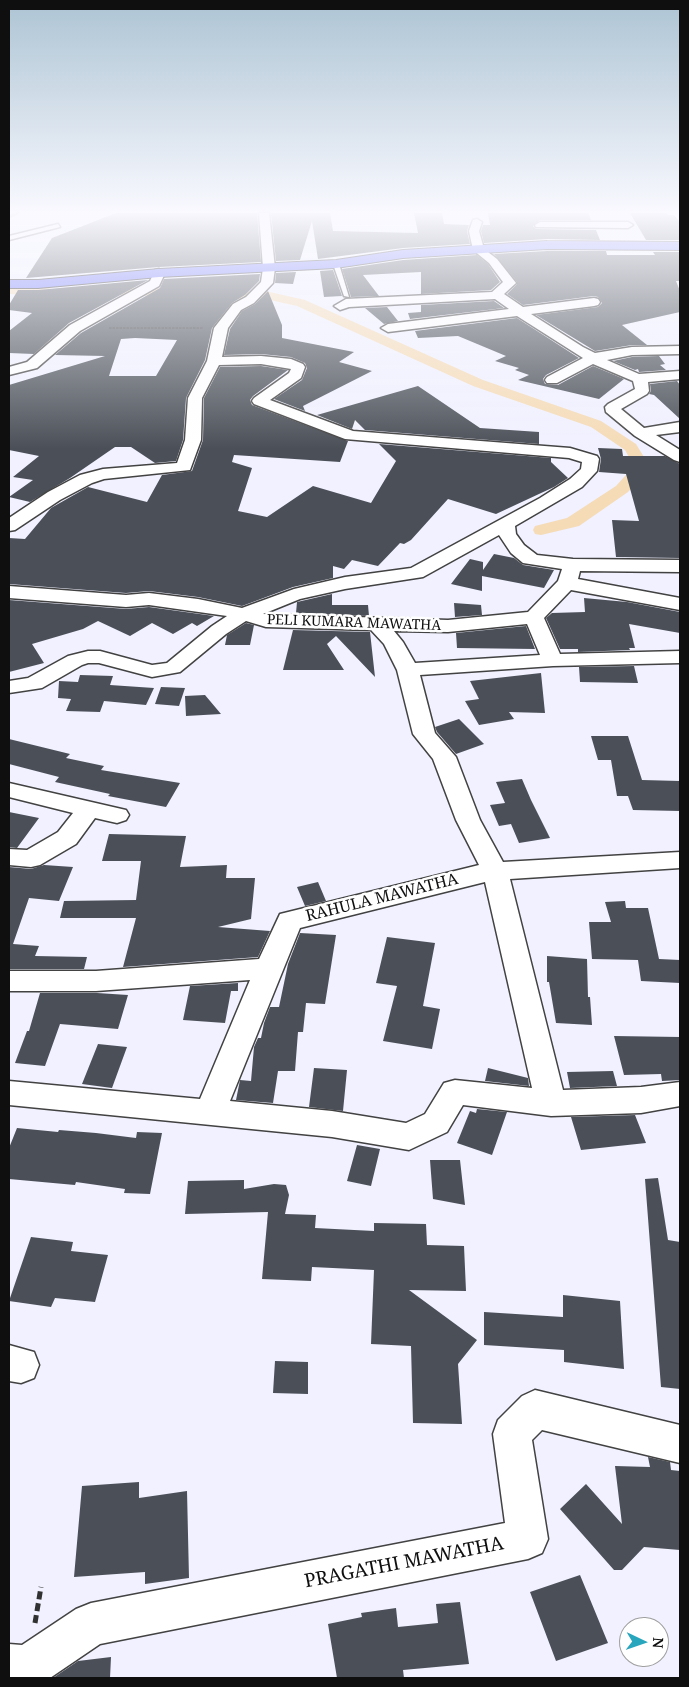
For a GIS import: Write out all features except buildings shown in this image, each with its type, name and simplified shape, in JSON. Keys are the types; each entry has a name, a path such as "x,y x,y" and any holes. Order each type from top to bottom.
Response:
{"street":[{"path":"9,371 32,366 75,328 138,292"},
{"path":"9,526 54,496 86,479 103,474 184,467 193,440 195,398 214,361 221,328 237,307 258,292"},
{"path":"343,301 346,303 498,295 520,312 578,350 638,378 680,375"},
{"path":"388,328 594,302"},
{"path":"563,358 578,350"},
{"path":"552,380 593,358 632,351 680,350"},
{"path":"9,687 34,682 75,660 88,657 100,656 152,671 174,668 219,630 244,614 294,595 345,583 416,573 546,502 576,483 589,471 591,459 570,453 351,436 259,401 296,375 298,367 291,363 261,360 214,361"},
{"path":"638,378 642,384 642,391 613,407 614,412 641,433 679,454"},
{"path":"641,433 680,428"},
{"path":"506,523 507,534 517,549 530,559 570,574 680,604"},
{"path":"553,660 534,616 570,574 680,566"},
{"name":"PELI KUMARA MAWATHA","path":"9,592 126,601 149,599 198,605 244,614 266,621 448,626 534,616"},
{"path":"378,625 393,642 408,670 424,734 444,757 468,820 495,871 551,1104"},
{"path":"408,670 553,660 680,658"},
{"path":"9,790 117,815"},
{"path":"9,857 31,859 67,838 89,809"},
{"name":"RAHULA MAWATHA","path":"210,1112 289,922 462,877 495,871 680,860"},
{"path":"9,981 96,981 269,969"},
{"path":"9,1093 332,1124 409,1137 436,1123 455,1092 551,1104 642,1100 680,1094"},
{"name":"PRAGATHI MAWATHA","path":"21,1671 91,1624 528,1539 512,1434 535,1409 680,1444"}],"lane":[{"path":"341,292 343,301"}],"path":[{"path":"75,328 221,328"}],"waterway":[{"path":"44,292 49,292"},
{"path":"95,292 162,292 184,295 270,296 301,303 478,383 596,424 631,447 642,467 622,489 573,522 541,530"}]}
